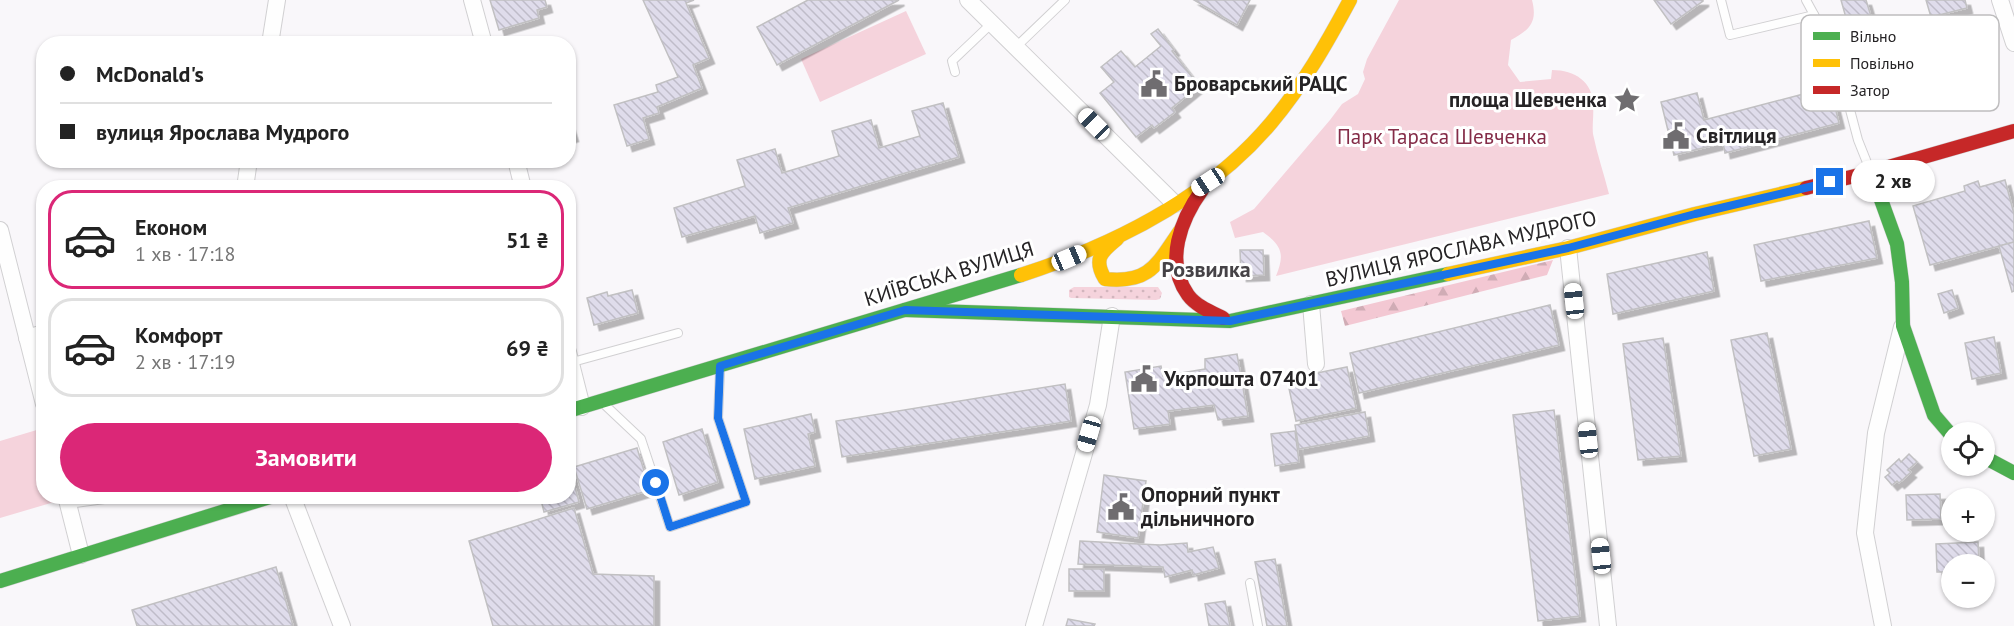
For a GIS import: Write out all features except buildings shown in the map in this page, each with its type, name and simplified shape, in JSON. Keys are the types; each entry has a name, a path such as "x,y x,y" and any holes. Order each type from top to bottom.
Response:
{"main road":[{"name":"КИЇВСЬКА ВУЛИЦЯ","path":"576,409 1069,258 1122,234 1208,182 1250,146 1279,114 1313,66 1350,0"},
{"name":"ВУЛИЦЯ ЯРОСЛАВА МУДРОГО","path":"905,310 1230,321 1568,248 1704,212 1871,172 2014,131"},
{"path":"1871,172 1896,244 1902,282 1903,326 1934,415 1941,423"},
{"path":"1122,234 1102,251 1098,260 1099,270 1105,279 1129,282 1149,272 1180,230 1193,200 1208,182"},
{"path":"1180,230 1177,261 1183,288 1201,308 1230,321"},
{"path":"1995,462 2014,472"},
{"path":"0,581 247,504"}],"street":[{"path":"271,36 277,0"},
{"path":"472,0 482,36"},
{"path":"968,0 1175,204"},
{"path":"2000,0 2014,43"},
{"path":"0,230 35,335"},
{"path":"1568,248 1608,626"},
{"path":"1311,304 1316,364"},
{"path":"1034,626 1098,405 1112,316"},
{"path":"1883,626 1864,533 1876,433 1903,326"},
{"path":"68,504 81,555"},
{"path":"295,504 342,626"}],"lane":[{"path":"1016,47 1065,0"},
{"path":"1720,0 1730,35 1801,18"},
{"path":"1806,0 1815,15"},
{"path":"955,72 952,61 992,23"},
{"path":"1850,111 1858,140 1871,172"},
{"path":"576,358 678,333"},
{"path":"601,401 641,439 670,527 746,502 718,418 720,366"},
{"path":"1250,583 1258,626"}],"green space":[{"name":"Парк Тараса Шевченка","path":"1399,0 1532,0 1533,20 1523,33 1511,40 1508,65 1520,82 1551,79 1552,70 1568,72 1586,84 1592,97 1593,134 1596,149 1609,194 1276,276 1281,256 1278,246 1263,232 1235,238 1230,222 1254,209 1342,104 1358,94 1365,79 1363,72 1367,59"},
{"path":"906,11 926,54 820,102 801,59"},
{"path":"1553,260 1547,275 1345,326 1341,311"},
{"path":"1074,287 1158,287 1162,293 1160,299 1156,300 1071,298 1069,290"},
{"path":"36,430 36,504 47,504 0,518 0,441"}],"traffic: fast":[{"path":"1871,172 1897,244 1902,282 1903,326 1934,415 1941,423"},
{"path":"905,310 1230,321 1448,274"},
{"path":"576,409 1021,275"},
{"path":"1995,463 2014,473"},
{"path":"0,581 247,504"}],"traffic: slow":[{"path":"1021,275 1124,234 1188,197 1218,175 1246,150 1283,109 1314,63 1350,0"},
{"path":"1448,274 1568,248 1695,214 1806,188"},
{"path":"1117,239 1100,256 1101,272 1105,279 1120,280 1142,275 1158,262 1180,231"}],"traffic: jam":[{"path":"1806,188 2014,131"},
{"path":"1202,190 1194,201 1182,227 1176,255 1177,269 1181,282 1191,299 1223,318"}],"place":[{"name":"Броварський РАЦС","path":"1154,84"},
{"name":"площа Шевченка","path":"1627,100"},
{"name":"Світлиця","path":"1676,136"},
{"name":"Укрпошта 07401","path":"1144,379"},
{"name":"Опорний пункт дільничного","path":"1121,507"}],"district":[{"name":"Розвилка","path":"1206,269"}],"route":[{"path":"656,483 670,527 746,502 718,418 720,366 905,310 1230,321 1568,248 1695,214 1830,182"}]}
